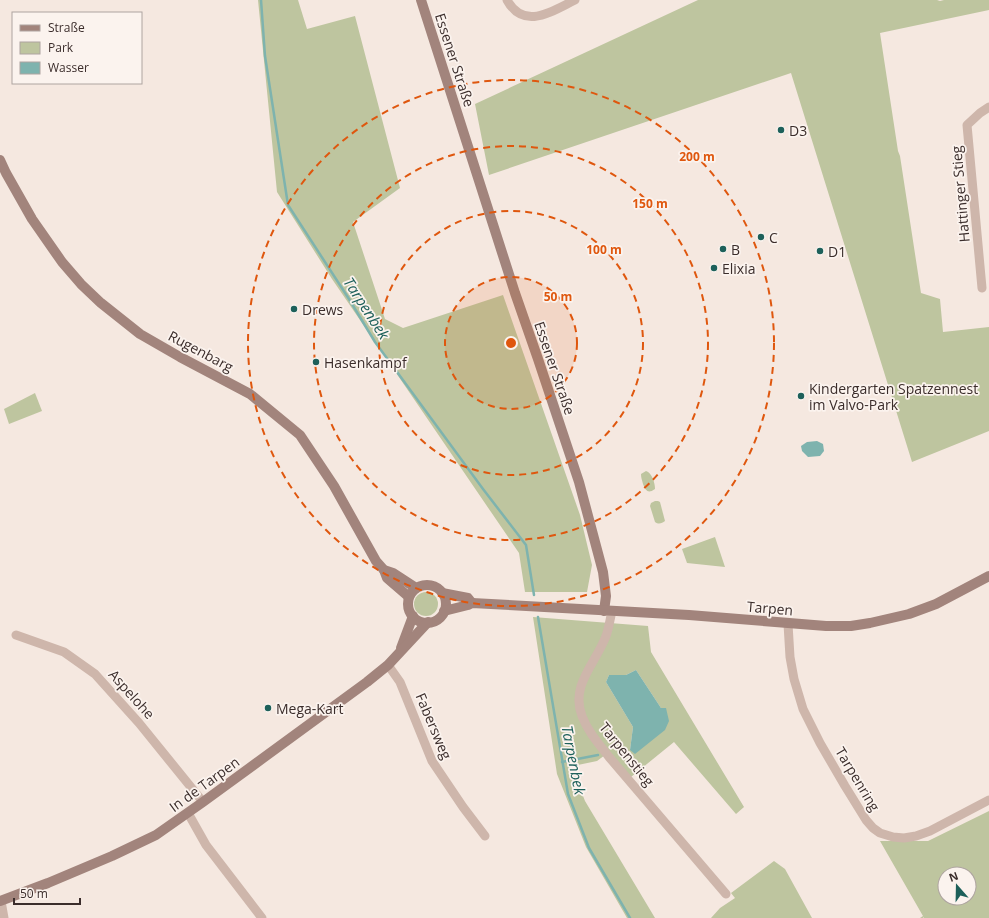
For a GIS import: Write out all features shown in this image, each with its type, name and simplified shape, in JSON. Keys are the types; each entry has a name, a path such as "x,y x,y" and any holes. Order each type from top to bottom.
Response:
{"street":[{"name":"Essener Straße","path":"421,0 515,293 579,482 603,572 608,611"},
{"path":"507,0 518,14 528,17 544,15 575,0"},
{"name":"Hattinger Stieg","path":"982,288 968,125 980,113 989,107"},
{"name":"Rugenbarg","path":"0,160 32,219 62,262 81,284 101,303 140,334 250,394 300,435 334,486 376,561 384,570 387,578 409,597"},
{"name":"Rugenbarg","path":"384,570 393,573 416,588"},
{"name":"Tarpen","path":"472,603 689,615 788,624 851,626 909,614 936,604 989,576"},
{"path":"429,585 439,589 442,593 445,598 444,611 437,619 428,622 418,621 409,611 409,597 416,588 429,585"},
{"path":"442,593 468,598 472,603 444,611"},
{"name":"Tarpenstieg","path":"608,611 606,636 581,684 579,702 587,727 609,758 726,894"},
{"name":"In de Tarpen","path":"400,651 413,616"},
{"name":"In de Tarpen","path":"0,901 112,856 156,835 367,682 388,664 428,622"},
{"name":"Tarpenring","path":"788,624 790,657 794,679 803,708 820,743 845,786 866,820 876,831 893,837 904,838 916,836 930,831 989,800"},
{"name":"Aspelohe","path":"16,635 64,652 95,674 139,723 203,802"},
{"name":"Fabersweg","path":"388,664 400,682 432,760 462,807 485,836"},
{"path":"188,813 206,845 262,918"},
{"path":"0,901 4,918"}],"green space":[{"path":"258,0 298,0 307,29 355,16 400,188 353,222 385,319 403,328 503,295 580,515 592,565 587,592 525,592 519,553 332,279 277,192"},
{"path":"698,0 989,0 989,10 880,33 921,293 940,299 943,332 989,327 989,431 912,462 791,73 489,175 475,104"},
{"path":"35,393 42,411 9,424 4,409"},
{"path":"646,471 653,478 655,489 651,491 646,490 643,484 641,474"},
{"path":"655,501 660,502 665,521 660,523 655,522 650,506 651,503"},
{"path":"715,537 725,567 687,563 682,549"},
{"path":"426,592 431,593 437,599 437,609 431,615 426,616 421,615 415,609 414,604 415,599 421,593"},
{"path":"533,617 648,626 651,652 744,807 736,814 674,742 626,781 605,755 597,761 573,766 585,801 655,918 627,918 586,847 557,774","holes":["636,670 661,708 630,750 633,727 606,682 609,675 626,675"]},
{"path":"989,811 989,918 920,918 923,916 880,841 928,841"},
{"path":"774,861 785,869 812,918 711,918 720,908 735,898 731,893"}],"water":[{"path":"817,441 823,444 824,451 820,456 808,457 802,451 801,446 807,442"},
{"path":"636,670 661,708 666,708 669,721 665,730 635,754 630,750 633,727 606,682 609,675 626,675"}],"waterway":[{"name":"Tarpenbek","path":"261,0 265,56 288,205 375,342 526,545 534,595"},
{"name":"Tarpenbek","path":"538,617 568,794 589,848 630,918"},
{"path":"562,762 598,755"}],"place":[{"name":"D3","path":"781,130"},
{"name":"C","path":"761,237"},
{"name":"B","path":"723,249"},
{"name":"D1","path":"820,251"},
{"name":"Elixia","path":"714,268"},
{"name":"Drews","path":"294,309"},
{"name":"Hasenkampf","path":"316,362"},
{"name":"Kindergarten Spatzennest im Valvo-Park","path":"801,396"},
{"name":"Mega-Kart","path":"268,708"}]}
